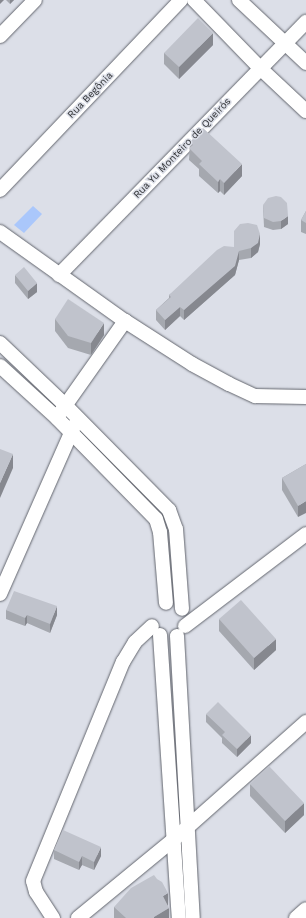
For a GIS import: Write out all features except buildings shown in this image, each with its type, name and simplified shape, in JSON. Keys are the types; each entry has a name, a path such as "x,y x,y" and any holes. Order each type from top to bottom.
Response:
{"street":[{"path":"0,36 35,0"},
{"name":"Rua Begônia","path":"0,190 181,0"},
{"path":"194,0 260,68 306,111"},
{"path":"239,0 306,63"},
{"name":"Rua Yu Monteiro de Queirós","path":"59,275 306,22"},
{"path":"0,232 125,321 192,364 245,391 262,397 306,397"},
{"path":"56,418 125,321"},
{"path":"0,343 78,418 169,510 176,529 182,609"},
{"path":"0,366 56,418 156,519 162,544 157,618 179,918"},
{"path":"0,594 70,433 78,418"},
{"path":"157,618 171,638 306,534"},
{"path":"53,918 36,892 34,881 123,662 135,642 157,618 178,605 185,615 181,631 193,918"},
{"path":"78,918 173,840 306,722"},
{"path":"296,918 306,909"}],"water":[{"path":"33,206 42,214 24,233 14,225"}]}
